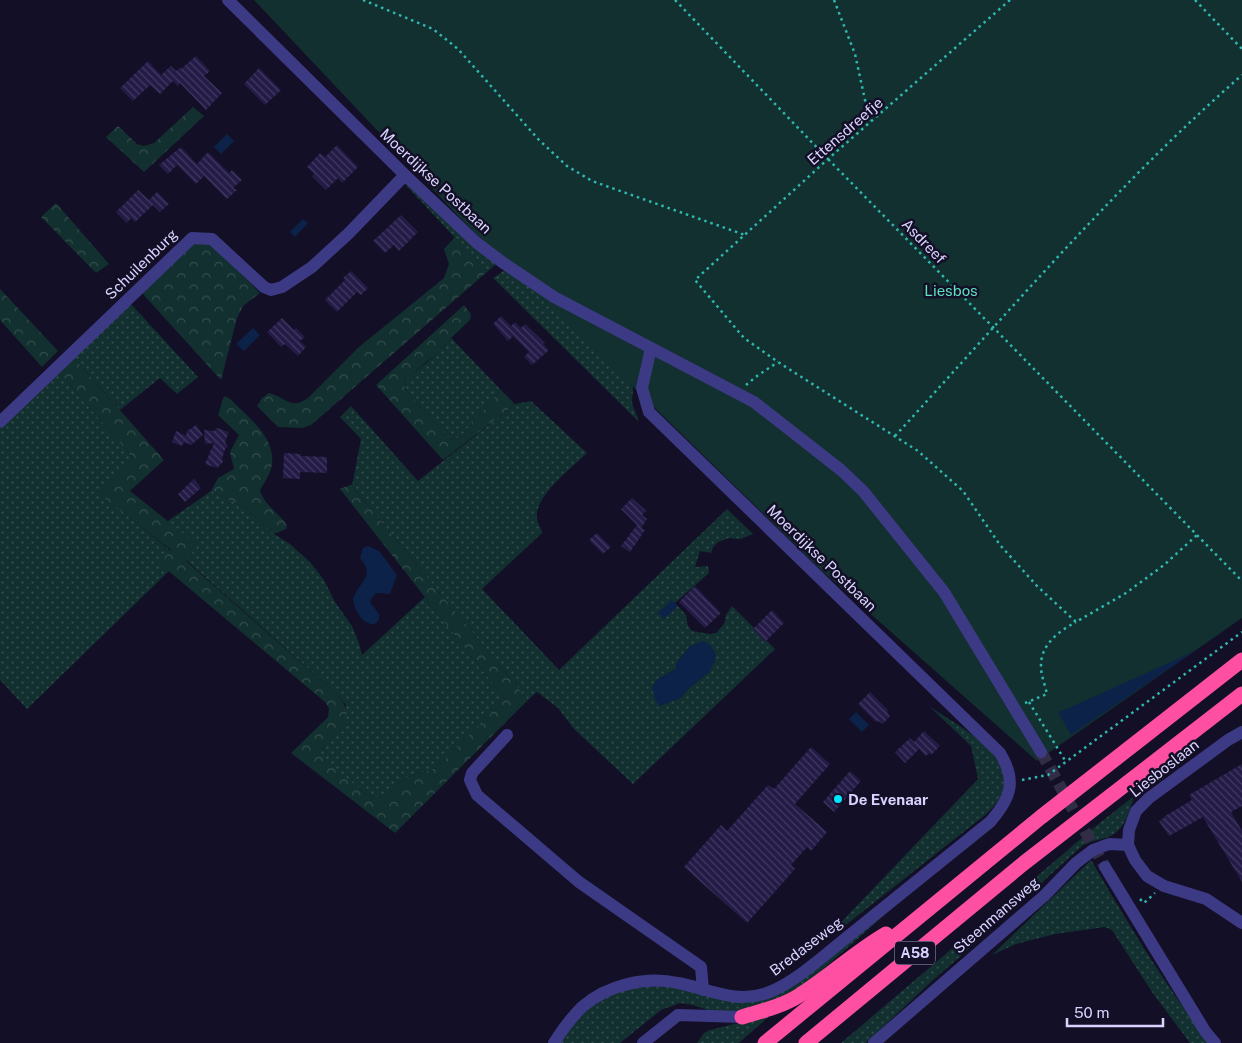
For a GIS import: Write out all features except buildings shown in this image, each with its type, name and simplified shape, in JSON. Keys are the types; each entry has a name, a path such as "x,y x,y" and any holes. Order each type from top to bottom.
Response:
{"highway":[{"name":"A58","path":"765,1043 1098,771 1242,660"},
{"name":"A58","path":"806,1043 1024,863 1242,694"},
{"name":"A58","path":"742,1017 776,1007 799,996 866,946 922,914"}],"street":[{"name":"Moerdijkse Postbaan","path":"228,0 405,175 477,243 554,297 754,402 841,470 863,491 944,592 1041,752"},
{"name":"Schuilenburg","path":"0,422 192,238 212,239 264,287 271,290 282,287 312,267 348,234 405,175"},
{"name":"Moerdijkse Postbaan","path":"651,348 642,388 649,412 1000,753 1008,766 1011,781"},
{"name":"Liesboslaan","path":"1128,845 1129,830 1136,811 1149,798 1228,740 1242,732"},
{"path":"507,735 472,773 470,780 477,795 579,882 701,967 703,990"},
{"name":"Bredaseweg","path":"554,1043 567,1023 583,1006 607,991 629,984 657,980 678,983 726,996 745,997 765,994 782,988 990,822 1000,811 1007,798 1011,781"},
{"name":"Steenmansweg","path":"874,1043 1044,896 1076,863 1093,850 1109,844 1128,845"},
{"path":"1128,845 1135,860 1147,876 1164,886 1206,899 1242,923"},
{"path":"1105,867 1205,1031 1215,1043"},
{"name":"A58","path":"643,1043 678,1015 742,1017"}],"path":[{"path":"363,0 433,29 458,49 539,140 568,166 592,181 745,235"},
{"name":"Asdreef","path":"675,0 828,159 1242,581"},
{"path":"834,0 855,54 870,123"},
{"name":"Ettensdreefje","path":"778,362 744,338 695,280 828,159 1010,0"},
{"path":"1195,0 1242,49"},
{"path":"895,436 1107,204 1207,106 1242,75"},
{"path":"738,393 757,376 778,362 918,451 963,491 1000,545 1037,586 1076,622"},
{"path":"1066,762 1029,701 1047,694 1041,667 1042,655 1049,643 1060,631 1126,593 1164,565 1197,535"},
{"path":"1011,781 1048,775 1242,632"},
{"path":"1141,899 1144,903 1164,886"}],"green space":[{"name":"Liesbos","path":"254,0 1242,0 1242,618 1037,761 821,570 460,218"},
{"path":"193,107 204,116 144,172 106,137 118,126 137,144 144,146 154,143"},
{"path":"402,181 499,262 487,272"},
{"path":"56,203 109,264 96,273 41,217"},
{"path":"455,237 487,272 311,425 302,428 278,427 257,406 262,398 269,393 293,403 298,403 309,397 359,347 444,278 449,264 444,249"},
{"path":"207,240 260,293 243,306 237,318 221,380 141,292 191,245"},
{"path":"508,268 549,297 633,387 632,403 639,422 493,278"},
{"path":"0,289 58,351 42,367 0,320"},
{"path":"130,303 198,377 177,394 160,378 120,410 73,357"},
{"path":"464,305 471,314 470,320 439,352 404,381 405,389 446,436 453,440 461,436 501,390 515,404 443,460 376,385"},
{"path":"451,338 501,390 461,436 453,440 446,436 405,389 404,381 435,355"},
{"path":"73,357 164,460 130,491 198,545 186,561 337,694 346,711 346,718 340,731 321,751 321,756 368,796 381,797 406,778 436,768 505,699 340,489 353,484 352,486 528,700 395,833 291,753 328,717 329,708 325,702 159,563 171,550 98,493 133,458 58,371"},
{"path":"58,371 133,458 99,493 171,551 160,563 169,571 27,709 0,680 0,427"},
{"path":"224,396 229,398 253,421 266,438 270,448 272,458 271,469 260,490 268,504 287,525 286,529 274,534 246,508 211,491 218,478 234,469 230,452 239,435 218,415"},
{"path":"531,401 587,453 555,483 541,501 537,518 542,533 482,589 559,670 727,509 753,534 741,539 729,538 718,542 713,547 711,553 700,551 695,567 708,566 709,573 675,603 686,615 688,626 692,631 710,634 716,633 724,624 726,615 732,606 775,649 633,784 574,729 558,708 537,692 528,700 352,486 361,439 340,417 351,406 418,481 515,404","holes":["690,646 709,672 690,687 680,698 652,687 658,679 676,669 676,664"]},
{"path":"211,491 246,508 274,534 290,544 310,562 324,580 335,602 352,626 362,655 425,597 505,699 436,768 406,778 381,797 368,796 321,757 321,751 344,724 346,705 337,694 186,560 168,521"},
{"path":"929,706 977,738 991,752 1001,766 1005,781 1000,798 985,815 842,928 824,940 978,779 971,746"},
{"path":"1134,796 1126,820 1119,830 1108,837 1082,846 866,1043 841,1043 1096,826"},
{"path":"1091,860 1162,977 1210,1043 1190,1043 1152,992 1112,930 1105,927 1055,934 1016,944 992,955"},
{"path":"905,897 805,985 785,997 740,1013 717,1013 680,1003 661,1010 620,1043 558,1043 579,1015 609,993 647,984 760,997"},
{"path":"775,1011 739,1043 697,1043 704,1033 710,1030 750,1020"}],"water":[{"path":"227,134 234,141 221,154 214,147"},
{"path":"303,219 308,223 295,237 290,232"},
{"path":"253,328 260,335 244,351 236,344"},
{"path":"368,546 379,551 397,575 390,594 377,593 370,602 379,614 379,620 375,624 370,624 363,620 355,608 353,599 365,579 365,564 360,558 363,548"},
{"path":"672,600 678,606 664,619 658,613"},
{"path":"704,641 710,645 716,655 709,672 690,687 680,698 660,706 655,700 652,687 658,679 676,669 676,664 690,646"},
{"path":"1195,651 1071,735 1058,712 1062,711"},
{"path":"856,712 869,725 862,732 849,719"}],"tunnel":[{"path":"1041,752 1105,867"}],"place":[{"name":"De Evenaar","path":"838,799"}]}
